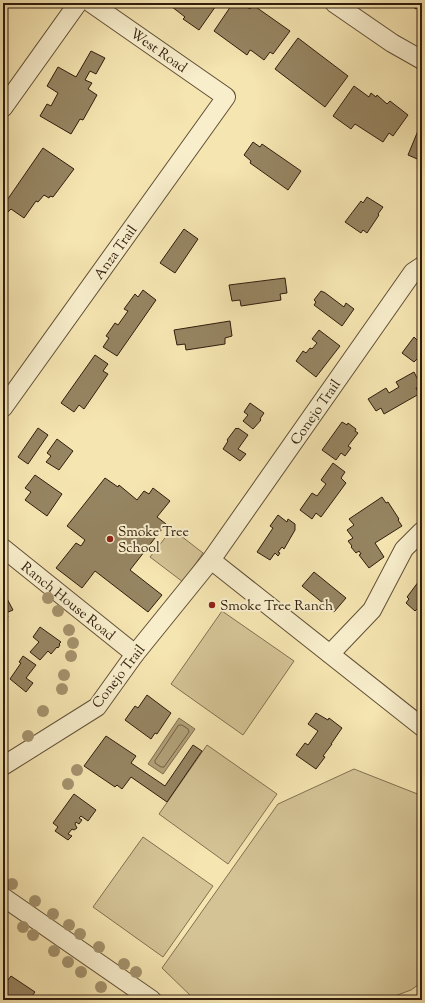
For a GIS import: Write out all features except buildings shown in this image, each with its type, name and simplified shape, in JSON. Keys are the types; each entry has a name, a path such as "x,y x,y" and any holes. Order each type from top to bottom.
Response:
{"street":[{"path":"3,108 78,3"},
{"name":"West Road","path":"91,3 226,97"},
{"path":"334,3 392,43 422,60"},
{"name":"Anza Trail","path":"3,408 226,97"},
{"name":"Conejo Trail","path":"3,766 97,707 135,654 211,560 413,272 422,266"},
{"path":"330,654 372,610 404,549 422,531"},
{"name":"Ranch House Road","path":"3,548 135,654"},
{"path":"211,560 422,727"},
{"path":"3,897 152,1000"}],"shaded area":[{"path":"172,529 203,553 183,582 150,557"},
{"path":"222,611 294,661 243,735 171,684"},
{"path":"207,745 277,794 228,864 159,814"},
{"path":"354,769 422,797 422,982 411,990 384,1000 195,1000 162,968 278,804"},
{"path":"143,837 213,886 163,957 93,907"}],"water":[{"path":"179,718 195,729 163,774 148,764"}],"place":[{"name":"Smoke Tree School","path":"110,539"},
{"name":"Smoke Tree Ranch","path":"212,605"}]}
